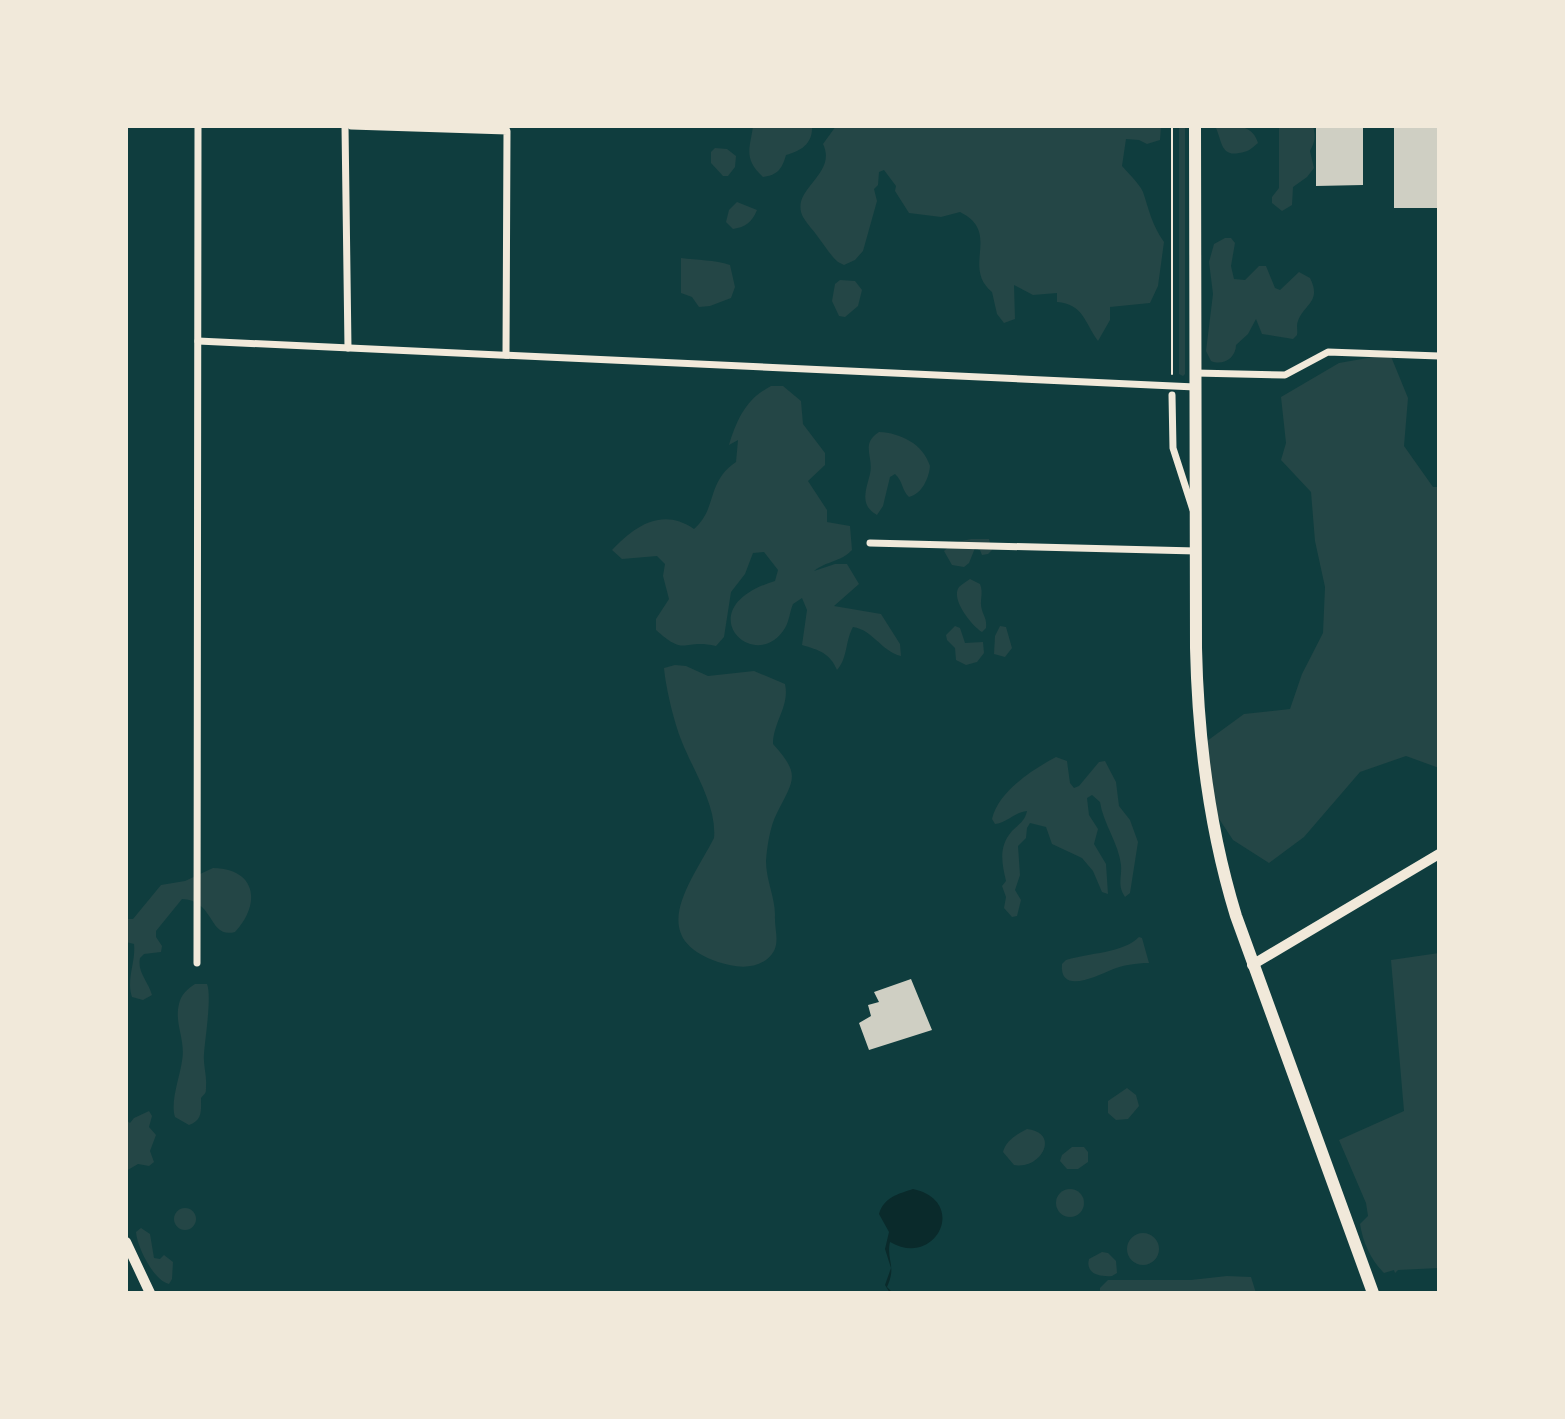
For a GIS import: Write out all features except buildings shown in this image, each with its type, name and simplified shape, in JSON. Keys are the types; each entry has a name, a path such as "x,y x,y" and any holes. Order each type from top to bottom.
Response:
{"main road":[{"path":"1195,126 1196,676 1208,802 1220,863 1252,965 1373,1293"},
{"path":"1252,965 1439,854"},
{"path":"126,1242 150,1293"}],"street":[{"path":"197,963 198,126"},
{"path":"348,348 348,126 507,131 506,355"},
{"path":"198,341 1172,390 1195,387"},
{"path":"1195,373 1285,375 1328,352 1439,356"},
{"path":"1172,390 1173,448 1196,520"},
{"path":"870,543 1196,551"}],"path":[{"path":"1172,126 1172,390"}],"shaded area":[{"path":"753,126 812,126 812,132 805,145 786,155 779,170 763,177 750,159"},
{"path":"836,126 1161,126 1160,140 1147,144 1126,139 1122,166 1141,189 1164,242 1158,286 1150,303 1110,307 1110,320 1098,341 1078,310 1057,302 1057,293 1033,295 1014,285 1015,319 1004,323 997,314 992,292 983,282 979,261 980,240 972,220 960,212 941,217 909,213 884,170 879,172 878,185 874,189 877,201 863,251 855,260 844,265 838,262 805,220 800,207 802,198 824,165 826,155 823,144"},
{"path":"1179,126 1185,126 1183,376 1179,374"},
{"path":"1215,126 1247,129 1258,143 1245,152 1233,154 1222,146"},
{"path":"1279,126 1313,126 1315,136 1310,151 1314,168 1293,187 1292,205 1282,211 1272,203 1272,197 1279,188"},
{"path":"715,148 727,149 736,156 735,167 728,176 723,176 711,163 711,152"},
{"path":"737,202 757,210 748,223 733,229 726,222 729,210"},
{"path":"1231,238 1235,243 1231,266 1234,279 1245,280 1259,266 1266,266 1275,288 1280,290 1299,272 1310,278 1314,292 1298,321 1297,335 1293,339 1262,334 1256,319 1248,334 1236,345 1231,357 1224,362 1216,362 1211,361 1206,351 1213,294 1209,262 1214,244"},
{"path":"681,258 730,265 735,287 731,298 699,307 692,297 681,293"},
{"path":"840,280 855,281 862,290 858,306 845,317 839,316 832,301 835,284"},
{"path":"1390,354 1408,398 1404,446 1433,487 1439,487 1439,768 1406,756 1360,772 1304,837 1269,863 1233,840 1208,802 1207,741 1244,714 1290,709 1302,674 1323,633 1325,587 1315,541 1311,492 1281,460 1286,443 1281,397 1339,363"},
{"path":"771,386 783,386 801,401 803,424 825,453 825,465 808,481 827,510 827,522 850,526 852,550 814,571 835,564 847,564 859,584 834,606 881,614 900,644 901,656 888,650 866,632 853,627 837,670 823,653 802,645 807,610 802,598 793,604 788,623 772,641 758,645 745,642 735,633 731,621 734,607 748,593 775,581 778,570 764,552 753,553 745,574 731,592 724,637 716,646 674,643 656,630 656,619 669,599 663,576 665,564 657,556 622,559 612,550 650,522 671,520 694,529 706,512 720,478 736,462 738,440 729,445 739,418 755,397"},
{"path":"879,432 910,441 927,458 930,466 924,485 918,493 909,497 895,474 890,477 883,506 877,515 868,507 865,497 871,468 870,441"},
{"path":"989,539 992,550 982,555 975,548 964,567 952,565 944,551 953,543"},
{"path":"970,579 980,584 981,588 981,606 986,620 986,628 982,632 968,618 957,598 959,587"},
{"path":"955,626 960,628 965,643 983,642 984,653 977,662 966,665 956,660 955,648 946,635"},
{"path":"1000,626 1006,627 1012,648 1005,657 994,654 995,636"},
{"path":"686,666 708,676 754,671 785,684 785,700 773,744 788,763 792,777 772,824 766,861 775,908 776,945 766,960 754,965 724,964 696,951 683,938 679,924 686,890 714,838 714,826 704,789 682,742 671,705 664,668"},
{"path":"1056,757 1067,761 1070,783 1074,788 1099,762 1105,761 1116,782 1119,806 1130,820 1138,842 1130,893 1125,897 1123,893 1117,849 1100,802 1092,795 1087,798 1089,815 1098,829 1094,844 1106,864 1108,894 1102,892 1093,871 1082,858 1052,844 1046,827 1030,823 1026,838 1018,846 1020,875 1015,890 1021,900 1017,916 1012,917 1004,908 1006,897 1002,886 1006,881 1003,849 1027,811 995,824 992,819 1009,791 1027,775"},
{"path":"213,868 239,874 246,881 251,900 243,921 235,932 226,933 200,906 182,899 156,931 161,952 144,954 140,958 141,972 152,995 143,1000 132,997 130,984 134,944 126,942 126,919 133,919 161,885 185,881"},
{"path":"1142,938 1149,963 1120,967 1080,981 1066,979 1062,964 1066,960 1115,949"},
{"path":"1439,953 1439,1268 1384,1273 1371,1257 1363,1238 1360,1224 1368,1216 1366,1203 1339,1140 1404,1111 1391,960"},
{"path":"195,984 207,984 208,990 204,1058 206,1090 201,1098 199,1117 189,1125 175,1117 174,1104 183,1053 179,1004 185,992"},
{"path":"1127,1088 1136,1095 1139,1106 1128,1119 1116,1120 1108,1113 1108,1101"},
{"path":"149,1111 152,1116 149,1127 156,1135 150,1151 154,1162 149,1166 138,1164 126,1171 126,1120 130,1123"},
{"path":"1027,1129 1043,1137 1043,1150 1032,1162 1014,1165 1003,1152 1004,1148 1012,1138"},
{"path":"1072,1147 1084,1147 1088,1152 1088,1162 1078,1169 1067,1169 1060,1161"},
{"path":"913,1189 930,1196 940,1206 942,1218 940,1230 921,1247 906,1248 890,1242 891,1268 885,1249 889,1232 879,1214 888,1200"},
{"path":"1070,1189 1080,1193 1084,1203 1080,1213 1070,1217 1060,1213 1056,1203 1060,1193"},
{"path":"181,1208 189,1208 196,1219 189,1230 181,1230 174,1223 174,1215"},
{"path":"141,1228 150,1234 154,1258 160,1259 164,1255 173,1262 169,1284 158,1277 143,1254 136,1232"},
{"path":"1143,1233 1154,1238 1159,1249 1154,1260 1143,1265 1132,1260 1127,1249 1132,1238"},
{"path":"1102,1252 1108,1253 1116,1261 1117,1273 1112,1276 1098,1275 1089,1268 1089,1259"},
{"path":"891,1268 887,1287 893,1293 890,1293 885,1285"},
{"path":"1251,1277 1256,1293 1100,1293 1100,1288 1108,1280 1191,1280"}]}
